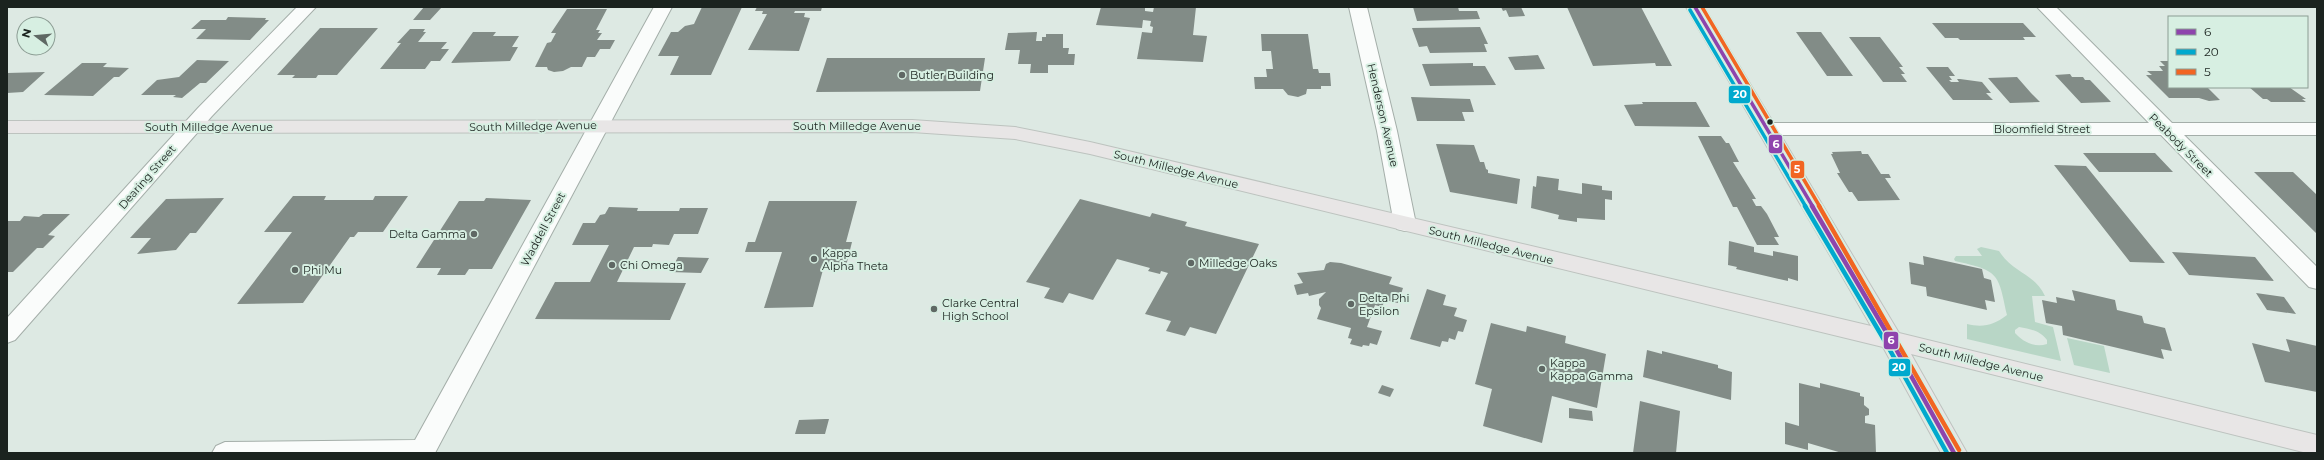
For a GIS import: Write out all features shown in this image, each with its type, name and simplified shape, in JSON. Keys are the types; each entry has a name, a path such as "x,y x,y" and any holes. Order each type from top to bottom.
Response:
{"main road":[{"path":"1695,7 1891,340 1954,453"},
{"name":"South Milledge Avenue","path":"7,127 599,125 912,126 1015,133 1090,148 1891,340 2317,445"}],"street":[{"name":"Dearing Street","path":"7,334 192,126 307,7"},
{"name":"Waddell Street","path":"225,453 423,450 663,7"},
{"name":"Henderson Avenue","path":"1358,7 1387,131 1405,224"},
{"name":"Peabody Street","path":"2046,7 2317,281"},
{"name":"Bloomfield Street","path":"1766,129 2317,129"}],"green space":[{"path":"1981,247 1999,251 2011,264 2029,277 2040,288 2045,296 2032,296 2035,322 2053,327 2061,361 1967,339 1967,324 1978,326 1988,325 2007,315 2001,290 1994,276 1988,271 1955,261 1954,259 1956,256 1982,256 1977,249","holes":["2019,327 2041,334 2047,340 2047,344 2034,345 2022,339 2015,333 2015,330"]},
{"path":"2067,338 2104,346 2110,373 2074,365"}],"building":[{"path":"424,7 442,7 430,20 413,20"},
{"path":"702,7 742,7 711,75 670,75 679,56 658,56 671,32 678,32 685,26 694,24"},
{"path":"757,7 822,7 821,11 795,11 794,13 805,13 804,17 810,18 799,51 748,50 767,14 762,14 763,11 755,11"},
{"path":"1101,7 1145,8 1145,11 1153,12 1154,7 1196,7 1193,35 1207,36 1203,62 1137,59 1142,32 1152,33 1153,27 1150,26 1151,21 1143,20 1142,28 1096,25"},
{"path":"1413,7 1458,7 1459,11 1477,11 1480,19 1417,21"},
{"path":"1501,7 1521,7 1525,16 1509,17 1506,10 1503,11"},
{"path":"1567,7 1641,7 1672,66 1656,66 1655,63 1593,66"},
{"path":"567,9 607,9 596,30 600,30 598,33 602,33 597,40 615,40 610,49 600,49 595,57 587,57 582,67 571,67 563,71 554,72 548,70 547,67 535,67 547,43 551,42 556,33 551,33"},
{"path":"228,17 266,18 265,20 269,20 250,40 196,39 206,29 191,29 201,20 226,20"},
{"path":"1932,23 2023,23 2036,37 2023,37 2025,40 1960,40 1958,38 1945,38"},
{"path":"1480,27 1488,44 1484,44 1487,52 1430,53 1427,46 1419,47 1412,28"},
{"path":"320,28 378,28 337,75 318,75 316,78 292,78 295,75 277,75"},
{"path":"410,29 425,29 423,32 426,32 418,42 447,42 441,49 449,49 440,61 431,61 425,69 380,69 401,43 397,43"},
{"path":"473,32 496,32 493,36 519,36 512,47 518,47 510,61 451,63"},
{"path":"1037,32 1036,41 1042,41 1042,37 1046,37 1046,34 1063,34 1063,48 1069,48 1068,54 1075,54 1074,65 1048,65 1048,73 1030,73 1031,64 1018,64 1020,50 1005,50 1008,33"},
{"path":"1796,32 1821,32 1853,76 1827,76"},
{"path":"1261,34 1308,34 1313,69 1318,69 1319,73 1330,73 1331,86 1321,86 1321,89 1307,89 1306,94 1298,97 1288,95 1283,89 1255,89 1254,77 1267,77 1266,69 1273,69 1271,51 1262,51"},
{"path":"1849,37 1880,37 1903,67 1899,67 1905,74 1901,74 1907,82 1883,82"},
{"path":"1538,55 1545,69 1515,70 1508,57"},
{"name":"Butler Building","path":"827,58 985,58 980,91 816,92"},
{"path":"197,60 229,61 206,83 200,83 182,98 173,97 176,95 141,95 157,80 179,77"},
{"path":"2160,61 2168,61 2168,88 2208,88 2220,100 2209,101 2199,98 2169,98 2146,75 2152,75 2147,71 2163,71 2159,66 2165,66"},
{"path":"82,63 107,63 103,67 129,68 119,77 114,77 93,96 44,95"},
{"path":"1473,63 1473,66 1485,66 1496,85 1430,86 1422,64"},
{"path":"1926,67 1948,67 1955,76 1949,76 1952,80 1949,80 1951,82 1959,82 1957,79 1960,79 1982,82 1991,93 1986,93 1993,100 1953,100"},
{"path":"45,72 23,92 7,93 7,73"},
{"path":"2070,74 2072,77 2083,77 2085,80 2090,80 2111,102 2081,103 2055,75"},
{"path":"2017,77 2040,102 2010,103 1988,78"},
{"path":"2250,88 2290,88 2306,99 2302,99 2306,102 2271,102 2267,99 2263,99"},
{"path":"1411,97 1470,99 1474,112 1462,112 1465,121 1417,121"},
{"path":"1642,102 1696,102 1710,127 1635,126 1624,105 1643,104"},
{"path":"1698,136 1721,136 1726,143 1729,143 1739,162 1733,162 1756,199 1752,199 1756,206 1761,206 1767,214 1779,237 1774,237 1779,245 1757,245 1737,207 1733,207"},
{"path":"1436,144 1474,145 1480,162 1484,162 1488,173 1520,179 1517,204 1450,192"},
{"path":"1861,151 1862,154 1868,154 1881,174 1889,174 1891,178 1885,178 1900,200 1858,201 1852,192 1849,192 1837,173 1840,173 1831,154 1833,154 1832,152"},
{"path":"2083,153 2155,153 2173,172 2099,172"},
{"path":"2054,165 2086,166 2165,263 2130,262"},
{"path":"2254,172 2293,172 2317,195 2317,234"},
{"path":"1537,176 1559,179 1558,190 1582,194 1582,183 1602,186 1602,190 1612,191 1612,200 1605,199 1605,220 1577,218 1577,222 1558,219 1559,215 1531,208 1533,186 1536,187"},
{"name":"Phi Mu","path":"293,196 326,196 324,200 373,200 375,196 408,196 383,232 358,232 354,237 350,237 303,303 237,304 292,232 264,232"},
{"path":"224,198 196,233 190,233 176,250 137,254 151,238 130,238 166,199"},
{"name":"Delta Gamma","path":"486,198 531,200 492,269 469,269 465,275 437,275 441,268 416,268 459,201 484,201"},
{"name":"Milledge Oaks","path":"1080,199 1150,217 1152,213 1187,222 1185,226 1259,244 1216,334 1190,327 1185,336 1166,331 1171,321 1145,314 1168,273 1161,271 1160,274 1148,271 1150,268 1117,259 1093,300 1069,293 1063,303 1044,298 1050,288 1026,282"},
{"name":"Kappa Alpha Theta","path":"769,201 857,201 846,242 852,242 846,266 824,266 813,307 764,308 782,252 745,252 748,242 755,242"},
{"name":"Chi Omega","path":"609,207 638,208 637,211 679,211 680,208 708,208 698,234 674,234 669,245 653,244 652,247 634,247 617,282 686,283 670,320 535,319 555,282 590,282 609,245 572,245 583,223 595,223 600,215 605,214"},
{"path":"43,214 70,214 48,235 55,236 43,248 37,248 13,272 7,272 7,221 20,221 24,216 39,217"},
{"path":"1729,241 1754,247 1754,252 1773,256 1773,251 1798,256 1798,281 1788,278 1788,281 1736,269 1737,267 1728,265"},
{"path":"2172,252 2255,257 2274,281 2189,275"},
{"path":"1923,256 1982,269 1984,278 1991,280 1995,302 1985,300 1987,310 1927,296 1926,287 1911,284 1909,262 1924,265"},
{"path":"678,257 709,258 701,273 670,272"},
{"name":"Delta Phi Epsilon","path":"1330,262 1341,263 1392,277 1389,284 1403,288 1398,303 1385,300 1382,307 1375,305 1367,327 1382,331 1377,345 1370,343 1369,346 1363,345 1362,347 1350,344 1352,339 1348,338 1351,328 1317,319 1321,308 1319,305 1319,299 1326,292 1309,296 1308,293 1297,295 1294,285 1303,283 1297,273 1324,270 1326,264"},
{"path":"1427,289 1446,295 1443,305 1457,308 1454,316 1467,320 1463,332 1458,331 1455,340 1449,338 1448,342 1442,341 1440,347 1410,339"},
{"path":"2072,290 2115,300 2117,310 2142,316 2144,323 2165,328 2172,351 2161,349 2164,359 2063,335 2062,326 2046,323 2042,300 2057,303 2056,297 2075,301"},
{"path":"2256,293 2284,297 2296,314 2267,310"},
{"name":"Kappa Kappa Gamma","path":"1491,323 1526,332 1527,326 1566,336 1565,343 1606,354 1597,408 1552,396 1542,443 1483,426 1492,389 1475,384"},
{"path":"2286,339 2317,346 2317,392 2265,382 2252,343 2290,352"},
{"path":"1647,350 1662,354 1662,351 1718,365 1718,368 1732,372 1731,400 1643,377"},
{"path":"1799,383 1820,388 1820,383 1860,393 1860,396 1864,397 1864,405 1869,409 1869,415 1865,416 1865,423 1875,425 1876,453 1842,453 1808,443 1808,450 1785,444 1785,422 1799,426"},
{"path":"1382,385 1394,389 1390,397 1378,393"},
{"path":"1640,401 1680,411 1676,453 1633,453"},
{"path":"1569,408 1592,411 1593,421 1569,418"},
{"path":"829,419 825,434 795,434 799,420"}],"transit line":[{"name":"6","path":"1695,7 1891,340 1954,453"},
{"name":"5","path":"1702,7 1896,337 1959,450"},
{"name":"20","path":"1690,10 1886,343 1947,453"}],"place":[{"name":"Butler Building","path":"902,75"},
{"name":"Delta Gamma","path":"474,234"},
{"name":"Kappa Alpha Theta","path":"814,259"},
{"name":"Milledge Oaks","path":"1191,263"},
{"name":"Chi Omega","path":"612,265"},
{"name":"Phi Mu","path":"295,270"},
{"name":"Delta Phi Epsilon","path":"1351,304"},
{"name":"Clarke Central High School","path":"934,309"},
{"name":"Kappa Kappa Gamma","path":"1542,369"}]}
